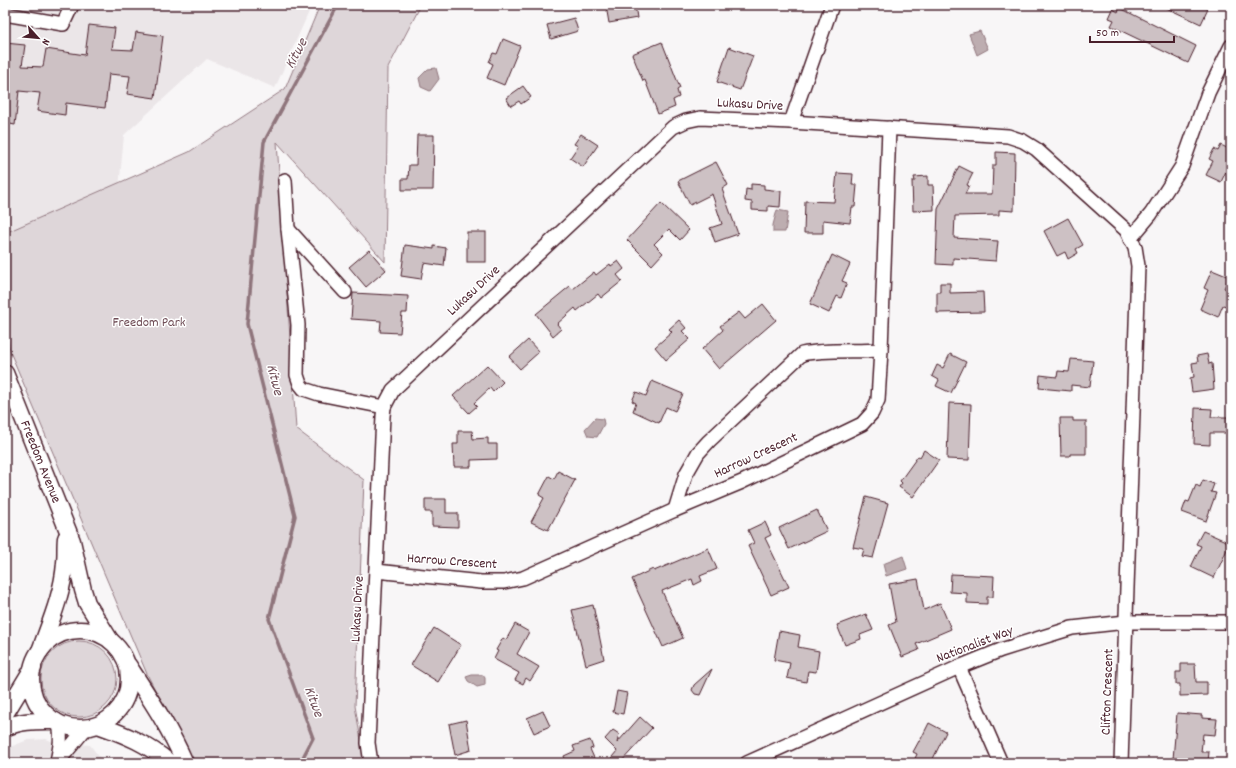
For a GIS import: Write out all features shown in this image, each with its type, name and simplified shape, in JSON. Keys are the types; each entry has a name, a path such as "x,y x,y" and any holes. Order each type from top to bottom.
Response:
{"main road":[{"name":"Freedom Avenue","path":"5,372 72,541 87,603 110,640"},
{"name":"Freedom Avenue","path":"36,660 55,608 64,574 66,528"},
{"path":"5,714 36,660 48,644 59,636 72,631 92,632 110,640 120,650 126,662 161,715 177,744 185,763"},
{"path":"36,660 32,685 33,691 38,703 45,713 57,722"},
{"path":"92,727 111,717 122,706 128,692 129,677 126,662"},
{"path":"5,728 12,724 27,722 57,722 77,728 92,727 136,739 158,752 170,763"}],"street":[{"path":"5,14 63,24 72,5"},
{"name":"Lukasu Drive","path":"371,763 368,743 384,407 393,390 673,127 686,121 700,118 791,122 832,5"},
{"path":"1130,239 1151,214 1182,166 1208,93 1231,46"},
{"name":"Clifton Crescent","path":"791,122 1008,136 1023,141 1036,149 1126,230 1135,247 1138,266 1121,763"},
{"name":"Harrow Crescent","path":"376,571 481,582 504,582 522,578 742,482 862,424 872,413 878,400 889,128"},
{"path":"285,180 288,229 298,325 298,375 300,384 304,389 319,394 384,407"},
{"path":"288,229 345,292"},
{"path":"675,510 686,474 698,453 802,354 816,351 860,352 881,350"},
{"name":"Nationalist Way","path":"747,763 959,667 1001,650 1072,628 1126,622 1231,622"},
{"path":"959,667 1001,763"},
{"path":"57,722 61,734 61,744 57,763"},
{"path":"57,763 92,727"}],"shaded area":[{"path":"5,5 312,5 275,88 207,59 124,135 115,231 5,228"},
{"path":"980,31 988,49 977,55 969,34"},
{"path":"436,68 439,79 430,91 421,87 419,78 428,69"},
{"path":"777,210 788,212 785,232 773,232 773,225"},
{"path":"595,418 603,419 604,424 597,437 588,436 585,429"},
{"path":"903,556 907,569 886,576 883,564"},
{"path":"472,675 483,675 485,678 485,685 477,687 468,681 466,677"},
{"path":"46,739 54,742 90,745 104,763 5,763 5,749 28,740"}],"green space":[{"name":"Freedom Park","path":"320,5 421,5 388,68 385,262 277,142 296,429 364,480 355,706 365,763 192,763 147,674 11,354 5,328 5,233 189,152 285,89"},
{"path":"79,641 94,644 106,652 114,664 117,679 114,694 106,706 94,714 79,717 64,714 52,706 44,694 41,679 44,664 52,652 64,644"}],"building":[{"path":"635,5 637,18 609,23 606,6"},
{"path":"1160,5 1200,5 1208,9 1201,24"},
{"path":"1120,8 1196,46 1188,63 1111,26 1114,20 1109,18 1113,9 1118,12"},
{"path":"574,18 578,31 551,39 547,25"},
{"path":"89,25 115,28 112,49 133,50 136,32 163,36 155,98 127,94 130,76 109,74 105,108 66,103 65,115 37,111 40,93 19,91 15,125 5,123 5,43 25,45 22,66 43,67 46,49 85,55"},
{"path":"503,39 520,46 504,85 487,78 493,64 489,62 493,53 497,54"},
{"path":"662,42 680,88 677,90 679,97 673,100 675,107 658,114 645,80 643,81 632,54"},
{"path":"729,47 753,56 740,90 717,82"},
{"path":"523,86 531,97 521,104 519,101 511,106 506,98"},
{"path":"581,134 598,145 583,167 570,158 578,146 574,144"},
{"path":"417,135 434,135 433,190 402,190 402,179 408,179 409,165 416,165"},
{"path":"1221,145 1231,150 1231,161 1221,182 1206,175 1213,161 1209,159 1214,149 1218,151"},
{"path":"996,152 1015,153 1014,211 999,210 999,215 955,216 954,238 998,241 996,261 953,258 953,265 936,264 938,209 959,166 973,173 967,185 969,186 965,194 992,194 993,165 996,165"},
{"path":"716,162 728,185 722,189 738,234 715,242 710,228 722,224 712,194 690,205 678,181"},
{"path":"837,173 853,174 852,185 857,185 855,207 852,207 850,223 823,220 823,233 804,233 805,201 834,202"},
{"path":"928,176 928,185 933,185 934,210 913,211 912,181 915,181 914,177"},
{"path":"751,184 764,185 764,189 781,191 780,207 768,206 768,211 752,210 752,202 745,201 746,189 751,190"},
{"path":"661,203 689,230 680,240 669,229 654,244 663,253 652,265 627,240"},
{"path":"1068,218 1083,245 1076,249 1078,253 1068,259 1065,252 1057,256 1044,231"},
{"path":"467,232 486,232 486,262 467,262"},
{"path":"405,245 434,249 434,246 446,248 444,266 424,263 421,279 401,276"},
{"path":"369,250 386,270 366,287 349,267"},
{"path":"832,255 850,264 842,281 847,283 841,298 837,296 829,313 810,304"},
{"path":"618,261 624,269 617,275 622,281 601,298 598,294 577,311 575,308 557,324 561,329 553,336 536,314 570,286 573,289 594,272 596,275 610,264 611,266"},
{"path":"1212,270 1229,277 1224,288 1231,291 1231,308 1223,305 1218,317 1200,309 1208,290 1204,288"},
{"path":"940,283 950,283 950,293 983,292 984,312 937,313 937,292 940,292"},
{"path":"353,293 408,296 407,313 402,313 400,333 380,332 381,321 351,319"},
{"path":"763,304 776,320 719,369 702,349 723,330 720,326 739,312 745,319"},
{"path":"679,320 686,328 682,331 690,339 666,360 655,347 672,332 669,329"},
{"path":"528,340 539,352 520,369 509,357"},
{"path":"950,354 966,362 951,393 936,386 939,380 932,376 937,365 943,368"},
{"path":"1207,354 1209,364 1212,363 1214,389 1192,392 1190,378 1194,377 1192,363 1198,362 1197,356"},
{"path":"1071,359 1093,361 1090,387 1071,385 1071,391 1039,388 1040,375 1057,377 1058,371 1069,372"},
{"path":"487,365 503,382 493,392 490,388 474,403 477,406 469,413 453,396"},
{"path":"652,381 683,394 675,411 666,407 659,423 633,411 636,403 632,401 636,392 646,396"},
{"path":"949,403 971,404 969,460 947,459"},
{"path":"1195,408 1212,409 1211,417 1228,417 1228,433 1210,433 1210,445 1194,444"},
{"path":"1060,418 1073,418 1073,421 1086,421 1086,454 1070,454 1070,456 1061,456"},
{"path":"458,431 472,431 473,439 488,438 488,444 497,444 497,459 471,460 471,467 454,467 453,444 458,444"},
{"path":"924,450 939,460 913,497 899,487 902,483 900,481"},
{"path":"558,471 575,480 548,530 531,522 544,498 539,495 549,476 554,479"},
{"path":"1203,480 1214,484 1211,492 1216,493 1206,521 1182,512 1186,501 1189,502 1196,485 1200,487"},
{"path":"866,497 888,503 873,558 862,556 864,549 853,547"},
{"path":"425,499 446,499 446,513 458,513 458,527 432,526 432,512 425,512"},
{"path":"817,510 827,531 789,549 779,528"},
{"path":"765,522 771,535 765,538 789,587 771,595 748,546 754,543 748,530"},
{"path":"1203,531 1230,543 1214,578 1191,567 1201,546 1196,544"},
{"path":"708,548 717,569 700,576 702,581 694,585 692,579 662,591 683,638 663,647 632,579 653,569 654,571"},
{"path":"951,574 994,576 993,597 987,597 987,604 967,603 967,593 950,592"},
{"path":"918,579 924,610 940,603 951,629 916,644 919,650 902,657 889,625 896,622 889,584"},
{"path":"593,605 604,659 586,665 572,610"},
{"path":"866,614 873,630 860,635 861,639 845,645 837,625"},
{"path":"515,624 529,632 517,654 539,667 530,681 526,678 523,684 515,680 519,673 494,659 498,651 496,650 503,638 506,640"},
{"path":"434,628 461,645 438,682 411,665"},
{"path":"779,631 800,635 798,647 819,651 816,672 808,671 806,682 787,678 790,663 774,660"},
{"path":"1181,664 1195,664 1196,682 1207,682 1207,695 1180,696 1180,684 1176,684 1176,672 1181,672"},
{"path":"712,669 700,695 695,694 692,690 694,685"},
{"path":"617,691 627,693 623,714 613,712"},
{"path":"543,711 550,726 534,733 527,718"},
{"path":"1177,713 1202,715 1202,718 1217,719 1215,735 1203,734 1201,752 1209,752 1208,762 1173,759"},
{"path":"640,717 652,728 620,763 607,763 617,751 605,739 613,730 619,734 617,743"},
{"path":"466,720 471,750 455,755 449,724"},
{"path":"929,723 946,732 931,763 913,763 917,754 913,752"},
{"path":"590,740 593,748 590,749 594,758 583,763 566,763 564,756 575,751 573,746"}],"waterway":[{"name":"Kitwe","path":"300,763 313,738 269,619 295,516 247,324 264,142 338,5"}]}
